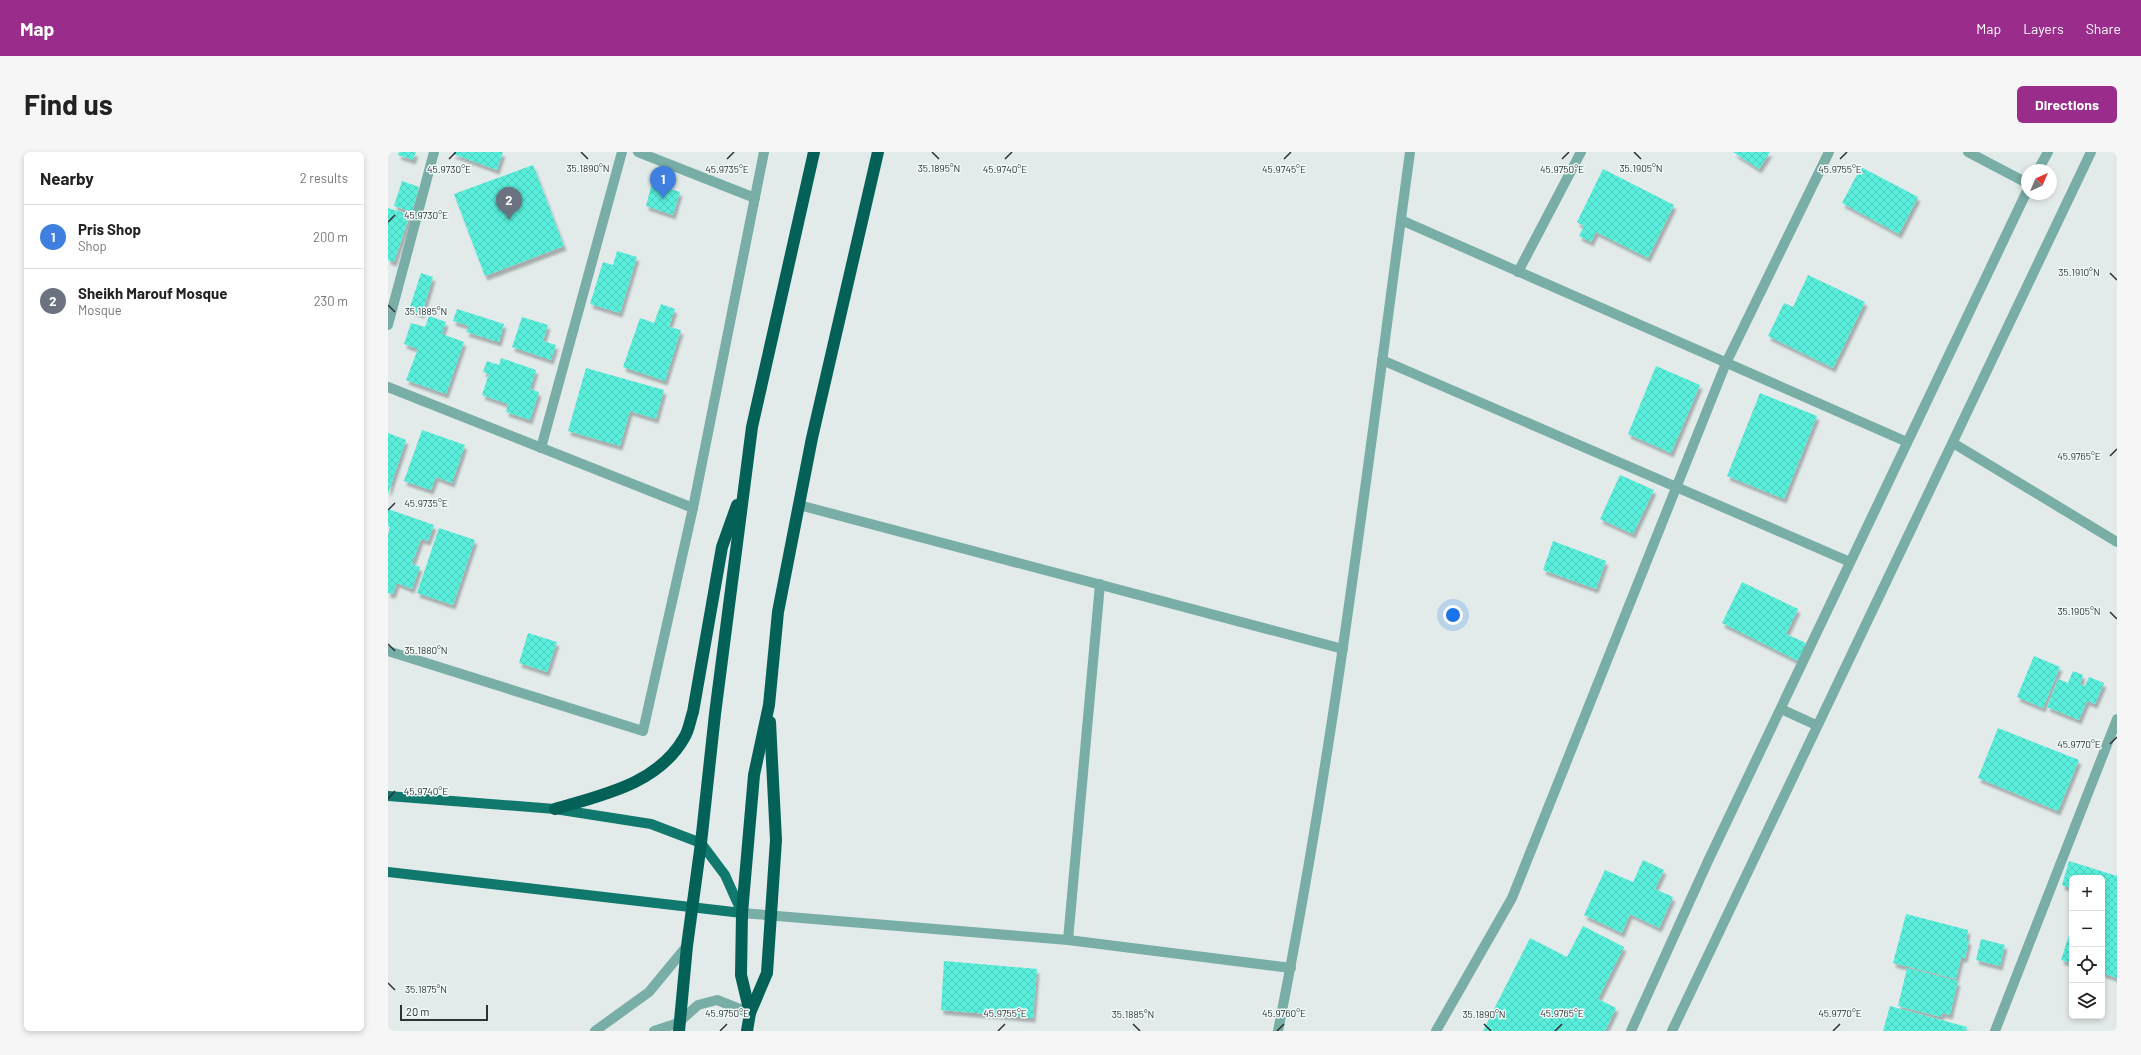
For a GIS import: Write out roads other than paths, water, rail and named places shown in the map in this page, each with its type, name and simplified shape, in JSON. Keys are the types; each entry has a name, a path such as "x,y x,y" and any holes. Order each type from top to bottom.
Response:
{"highway":[{"path":"678,1027 691,907 701,843 715,714 752,427 814,152"},
{"path":"750,1012 741,976 742,913 754,775 769,705 778,612 814,430 878,152"},
{"path":"555,809 606,794 642,779 665,762 685,738 693,712 722,547 745,481"},
{"path":"747,1031 750,1012 767,973 776,840 769,705"}],"main road":[{"path":"388,796 555,809 652,824 701,843 725,875 742,913"},
{"path":"388,872 742,913"}],"street":[{"path":"388,325 434,152"},
{"path":"541,448 622,152"},
{"path":"638,152 755,198"},
{"path":"388,651 643,730 693,508 764,152"},
{"path":"1278,1031 1291,968 1343,649 1410,152"},
{"path":"1518,272 1581,152"},
{"path":"1436,1031 1512,898 1726,363 1829,152"},
{"path":"1968,152 2021,180"},
{"path":"2041,164 2048,152"},
{"path":"1672,1031 1816,725 2091,152"},
{"path":"1631,1031 1780,708 2023,200"},
{"path":"1401,220 1907,442"},
{"path":"1382,360 1850,562"},
{"path":"388,387 693,508"},
{"path":"1952,444 2117,542"},
{"path":"799,505 1343,649"},
{"path":"1068,940 1100,584"},
{"path":"1780,708 1816,725"},
{"path":"1995,1031 2117,718"},
{"path":"742,913 1068,940 1291,968"},
{"path":"595,1031 649,992 687,946"},
{"path":"654,1031 678,1027 698,1005 717,1000 750,1012"}],"place":[{"name":"Pris Shop","path":"663,199"},
{"name":"Sheikh Marouf Mosque","path":"509,220"}]}
